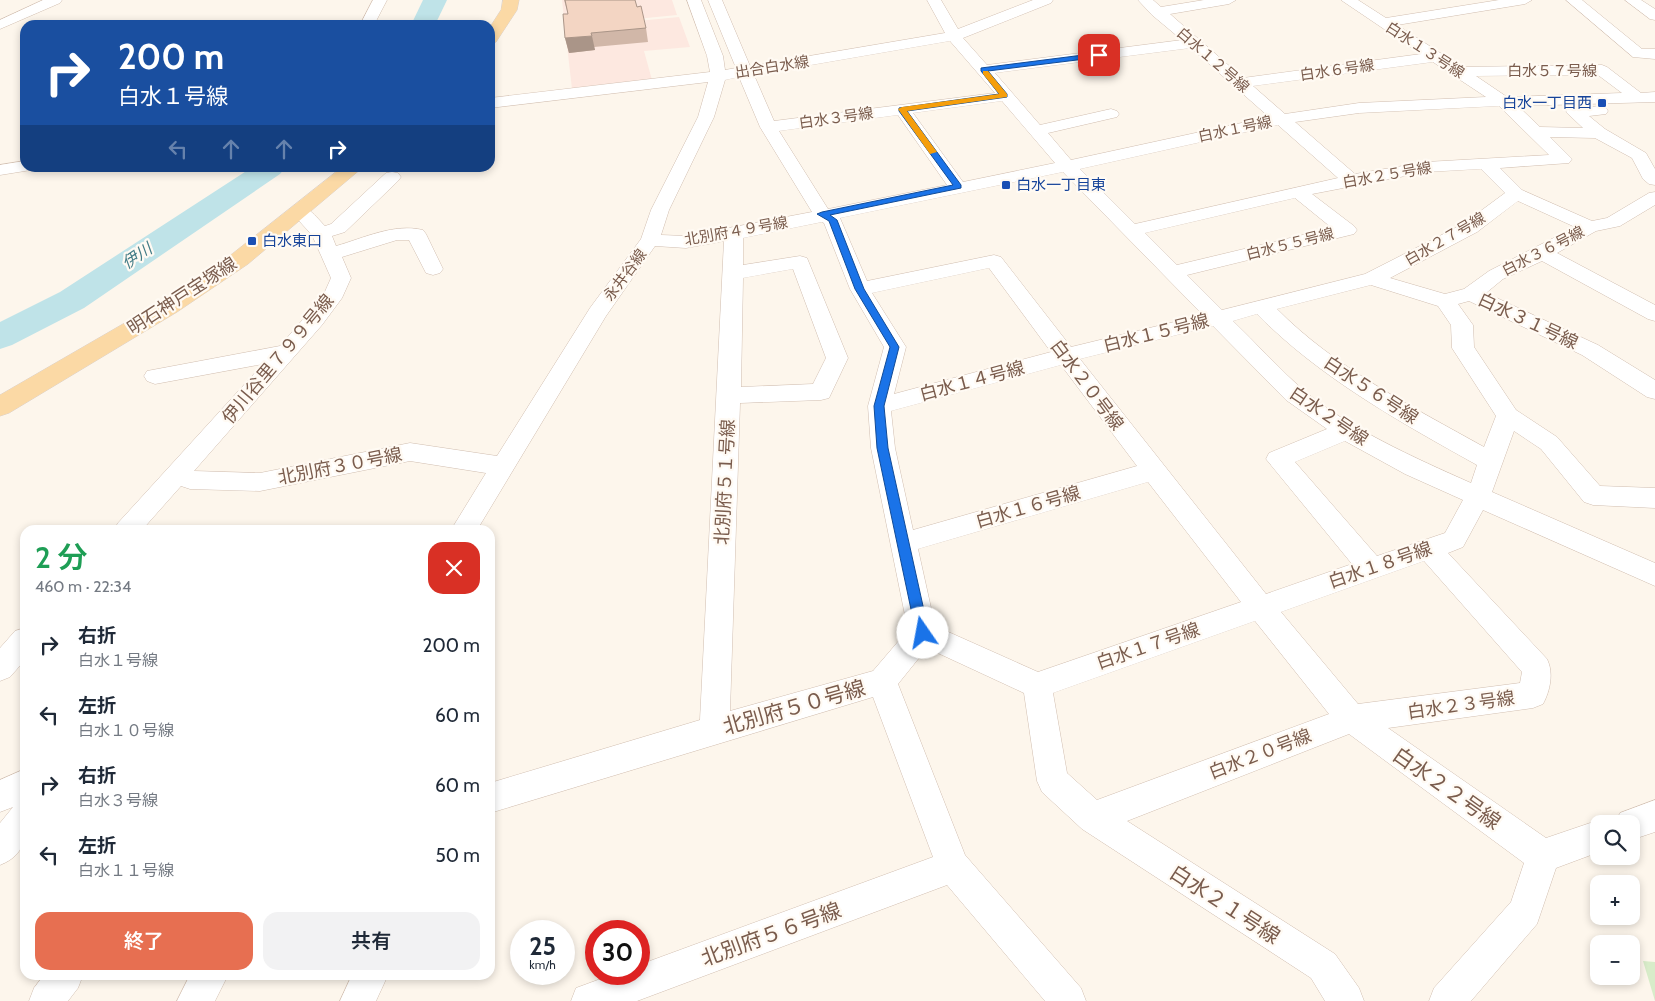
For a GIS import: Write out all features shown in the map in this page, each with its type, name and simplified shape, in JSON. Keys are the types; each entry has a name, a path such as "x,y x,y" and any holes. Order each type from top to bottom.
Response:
{"main road":[{"path":"495,31 509,10 511,0"},
{"name":"明石神戸宝塚線","path":"0,407 169,307 240,259 347,172"}],"street":[{"path":"0,25 55,0"},
{"path":"369,20 380,0"},
{"name":"永井谷線","path":"467,525 597,313 650,240 660,210 706,117 718,76 715,56 694,0"},
{"path":"715,0 768,127"},
{"name":"白水２号線","path":"934,0 954,36 1004,96 1067,166 1294,394 1346,431 1414,468 1655,575"},
{"name":"出合白水線","path":"495,102 718,76 954,36 1046,0"},
{"name":"白水１２号線","path":"1145,0 1351,180"},
{"path":"1157,12 1229,0"},
{"name":"白水１３号線","path":"1348,0 1502,101"},
{"path":"1384,23 1494,3 1525,0"},
{"path":"1573,0 1638,54 1655,54"},
{"path":"1632,0 1655,16"},
{"path":"0,11 21,16"},
{"path":"706,31 727,28"},
{"path":"984,70 1195,43"},
{"name":"白水６号線","path":"1239,83 1435,57"},
{"name":"白水５７号線","path":"1458,72 1602,70 1647,97"},
{"name":"白水３号線","path":"822,214 768,127 1004,96"},
{"name":"白水１号線","path":"822,214 1067,166 1282,119 1359,108 1502,101 1647,97"},
{"name":"白水２５号線","path":"1132,230 1351,180 1426,167 1563,159 1502,101"},
{"path":"902,109 958,187"},
{"path":"1655,110 1574,112 1614,143 1647,153 1650,178 1655,180"},
{"path":"1036,131 1112,114"},
{"path":"1536,132 1599,133"},
{"name":"白水３６号線","path":"1486,164 1516,194 1590,227"},
{"path":"0,170 20,167"},
{"path":"321,234 338,228 392,177"},
{"name":"白水５５号線","path":"1174,272 1347,230 1298,192"},
{"name":"白水２７号線","path":"1372,279 1470,228 1516,194"},
{"path":"1590,227 1613,222 1655,196"},
{"name":"伊川谷里７９９号線","path":"132,525 315,320 335,291 341,278 331,254 321,234 299,211"},
{"path":"822,214 832,220 860,289 894,347 879,406 883,448 923,633"},
{"name":"北別府４９号線","path":"650,240 686,242 734,234 822,214"},
{"name":"白水３６号線","path":"1471,294 1496,275 1590,227"},
{"path":"331,254 396,234 416,234 433,268"},
{"name":"北別府５１号線","path":"714,730 734,234"},
{"path":"1542,253 1655,314"},
{"name":"白水２０号線","path":"860,289 994,261 1152,472 1259,607 1352,719 1093,818"},
{"path":"729,395 821,392 837,358 800,262 733,273"},
{"path":"1218,317 1372,279 1445,301 1462,325 1464,348 1508,416 1549,443 1593,495 1655,498"},
{"name":"白水３１号線","path":"1445,301 1471,294 1649,380"},
{"name":"白水５６号線","path":"1261,306 1296,340 1426,426 1490,461"},
{"name":"白水１５号線","path":"1065,356 1218,317"},
{"path":"155,376 286,352"},
{"name":"白水１４号線","path":"879,406 1065,356"},
{"name":"白水１８号線","path":"1259,607 1454,540 1478,496 1508,416"},
{"path":"1346,431 1278,459 1371,568"},
{"name":"北別府３０号線","path":"178,475 190,480 260,482 410,452 503,466"},
{"name":"白水１６号線","path":"903,543 1152,472"},
{"name":"白水２３号線","path":"1352,719 1533,695 1536,668 1429,549"},
{"name":"白水１７号線","path":"1037,685 1259,607"},
{"path":"882,681 923,633"},
{"path":"923,633 1037,685 1052,781 1093,818"},
{"path":"0,668 20,646"},
{"name":"北別府５０号線","path":"495,796 882,681 953,866 1068,1001"},
{"name":"白水２２号線","path":"1352,719 1543,856"},
{"path":"0,797 20,787"},
{"path":"1640,821 1655,816"},
{"name":"白水２１号線","path":"1093,818 1323,966 1346,1001"},
{"path":"0,849 20,824"},
{"path":"1447,1001 1525,912 1543,856 1590,839"},
{"name":"北別府５６号線","path":"589,1001 953,866"},
{"path":"47,1001 62,980"},
{"path":"195,1001 207,980"},
{"path":"358,1001 368,980"}],"shaded area":[{"path":"562,0 672,0 677,15 565,26"},
{"path":"679,17 690,47 644,51 652,80 572,89 565,28"}],"green space":[{"path":"1643,961 1655,962 1655,1001"}],"building":[{"path":"565,0 635,0 637,7 641,6 646,28 591,33 592,36 565,38 563,14 568,14"}],"waterway":[{"name":"伊川","path":"425,20 435,0"},
{"name":"伊川","path":"0,337 72,300 264,172"}],"slow traffic":[{"path":"933,152 902,109 1004,96 986,73"}],"place":[{"name":"白水一丁目西","path":"1602,103"},
{"name":"白水一丁目東","path":"1006,185"},
{"name":"白水東口","path":"252,241"}],"route":[{"path":"923,633 883,448 879,406 894,347 860,289 832,220 822,214 958,187 902,109 1004,96 984,70 1099,55"}]}
